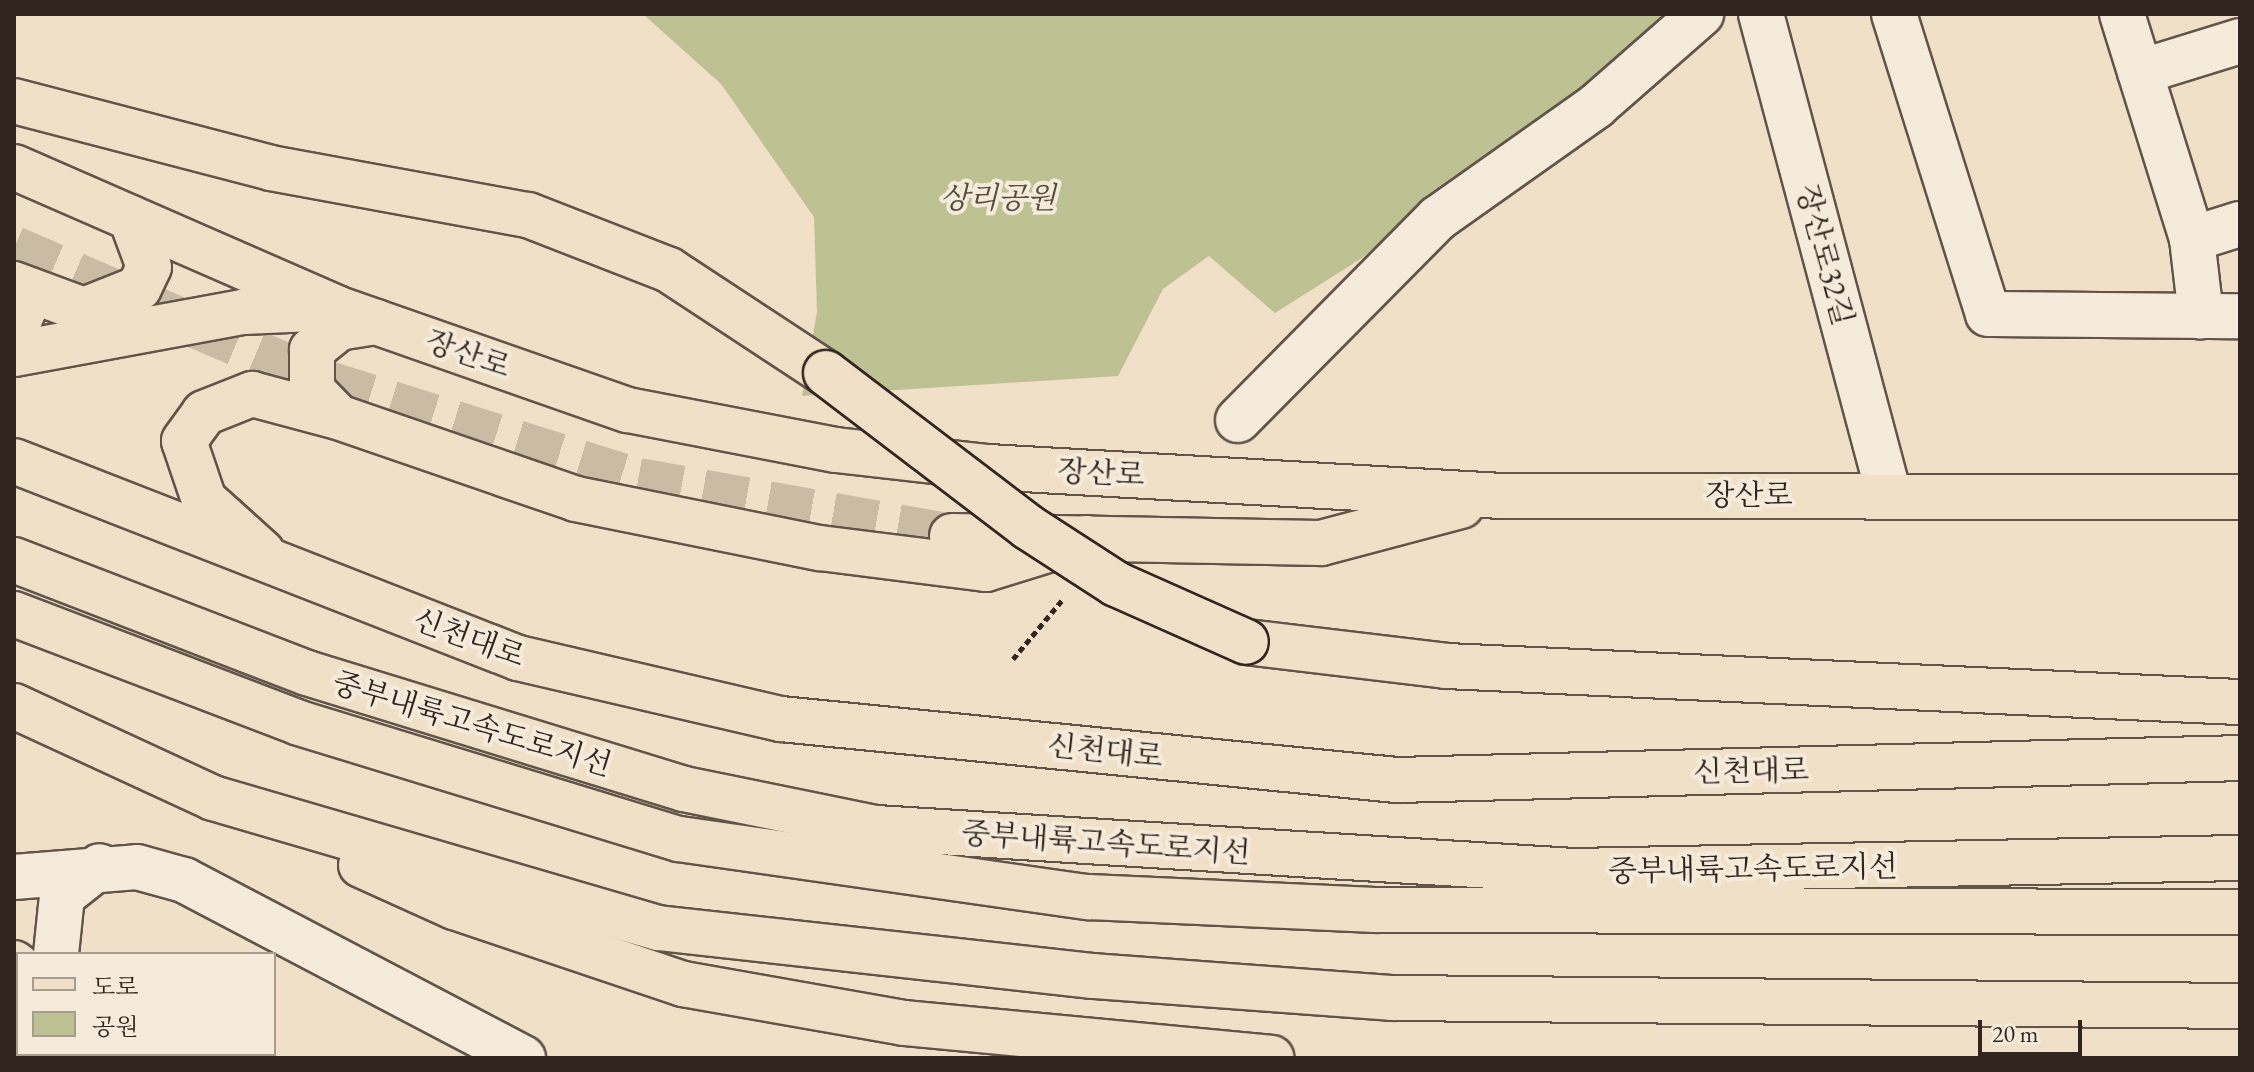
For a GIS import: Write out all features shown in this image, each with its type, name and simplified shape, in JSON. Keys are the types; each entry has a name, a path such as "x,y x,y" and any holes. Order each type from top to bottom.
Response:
{"main road":[{"path":"14,101 271,168 528,215 669,270 826,373 1028,527 1116,584 1246,642 1446,666 2240,702"},
{"name":"장산로","path":"14,167 356,315 628,410 836,450 988,467 1502,496 2240,497"},
{"path":"14,284 84,310 139,288 149,267 131,218"},
{"path":"14,298 23,311 14,335"},
{"path":"14,354 243,312 356,315"},
{"path":"338,417 312,390 312,350 356,315"},
{"path":"278,568 204,500 184,441 204,413 252,394 338,417 576,499 820,548 986,569 1086,538"},
{"name":"신천대로","path":"14,461 278,568 518,658 781,719 1381,779 2240,758"},
{"path":"952,536 1321,543 1502,496"},
{"name":"중부내륙고속도로지선","path":"14,560 307,673 684,789 876,828 1574,871 2240,858"},
{"name":"중부내륙고속도로지선","path":"14,614 299,723 679,839 1089,897 1375,910 2240,912"},
{"path":"14,706 454,907 683,984 904,1023 1271,1058"},
{"path":"213,798 658,928 1093,976 1392,998 2240,1006"}],"street":[{"path":"1238,420 1438,218 1596,106 1701,14"},
{"name":"장산로32길","path":"1761,14 1889,495"},
{"path":"1894,14 1988,314 2221,316 2192,239 2122,14"},
{"path":"2140,72 2240,41"},
{"path":"2192,239 2240,224"},
{"path":"56,952 62,896 100,866"},
{"path":"14,877 100,866 149,870 248,908 366,979 523,1058"}],"path":[{"path":"1013,659 1063,599"}],"green space":[{"name":"상리공원","path":"643,14 1663,14 1593,91 1456,178 1362,258 1275,313 1209,256 1163,289 1118,376 802,396 817,312 814,217 721,84"}],"tunnel":[{"path":"14,248 328,383 638,480 952,536"}]}
